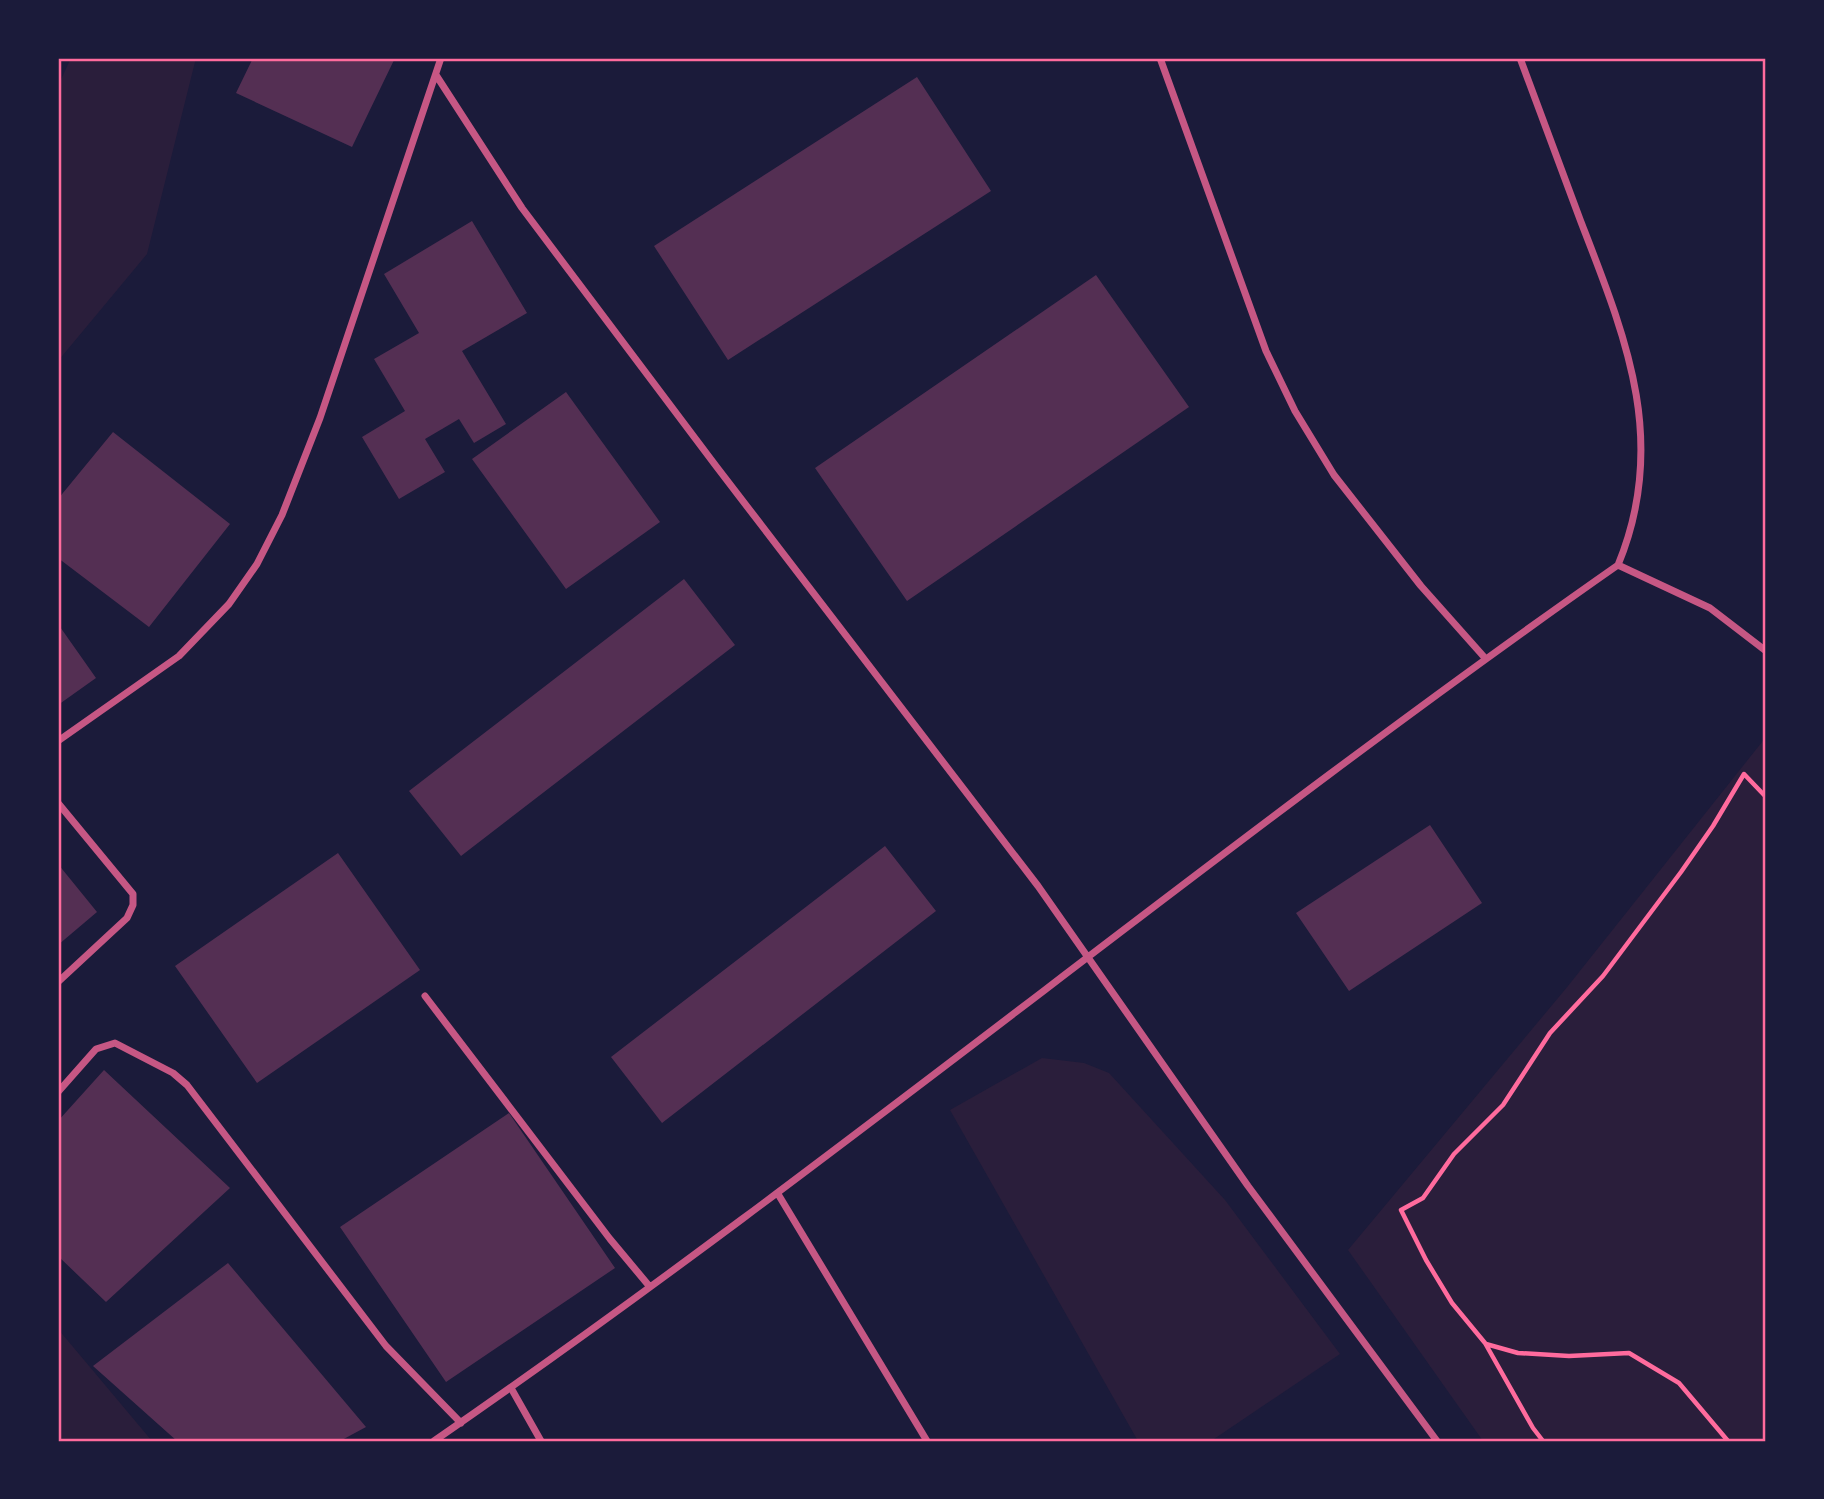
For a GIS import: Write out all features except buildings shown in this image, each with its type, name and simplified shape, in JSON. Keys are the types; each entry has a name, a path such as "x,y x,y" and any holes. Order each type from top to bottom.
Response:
{"street":[{"path":"58,741 179,656 229,604 257,564 282,515 320,418 440,58"},
{"path":"1160,58 1266,351 1296,411 1334,475 1422,586 1485,658"},
{"path":"434,1441 778,1194 1485,658 1618,565 1631,534 1643,445 1636,388 1612,299 1520,58"},
{"path":"436,75 522,208 1038,886 1248,1186 1437,1441"},
{"path":"1618,565 1710,608 1766,650"},
{"path":"58,803 133,894 133,905 127,918 58,982"},
{"path":"425,996 610,1239 650,1287"},
{"path":"58,1092 96,1049 115,1043 173,1073 187,1085 386,1346 461,1423"},
{"path":"778,1194 927,1441"},
{"path":"511,1388 541,1441"}],"path":[{"path":"1543,1441 1485,1343 1452,1303 1426,1260 1401,1210 1423,1198 1454,1154 1503,1105 1550,1033 1603,976 1639,931 1713,826 1744,774 1766,797"},
{"path":"1485,1343 1518,1353 1569,1356 1629,1353 1679,1383 1728,1441"}],"shaded area":[{"path":"71,58 196,58 147,254 58,361 58,86"},
{"path":"1766,737 1766,1441 1483,1441 1348,1250 1568,986"},
{"path":"1042,1058 1084,1063 1109,1073 1225,1200 1340,1354 1211,1441 1138,1441 950,1110"},
{"path":"58,1329 152,1441 58,1441"}]}
